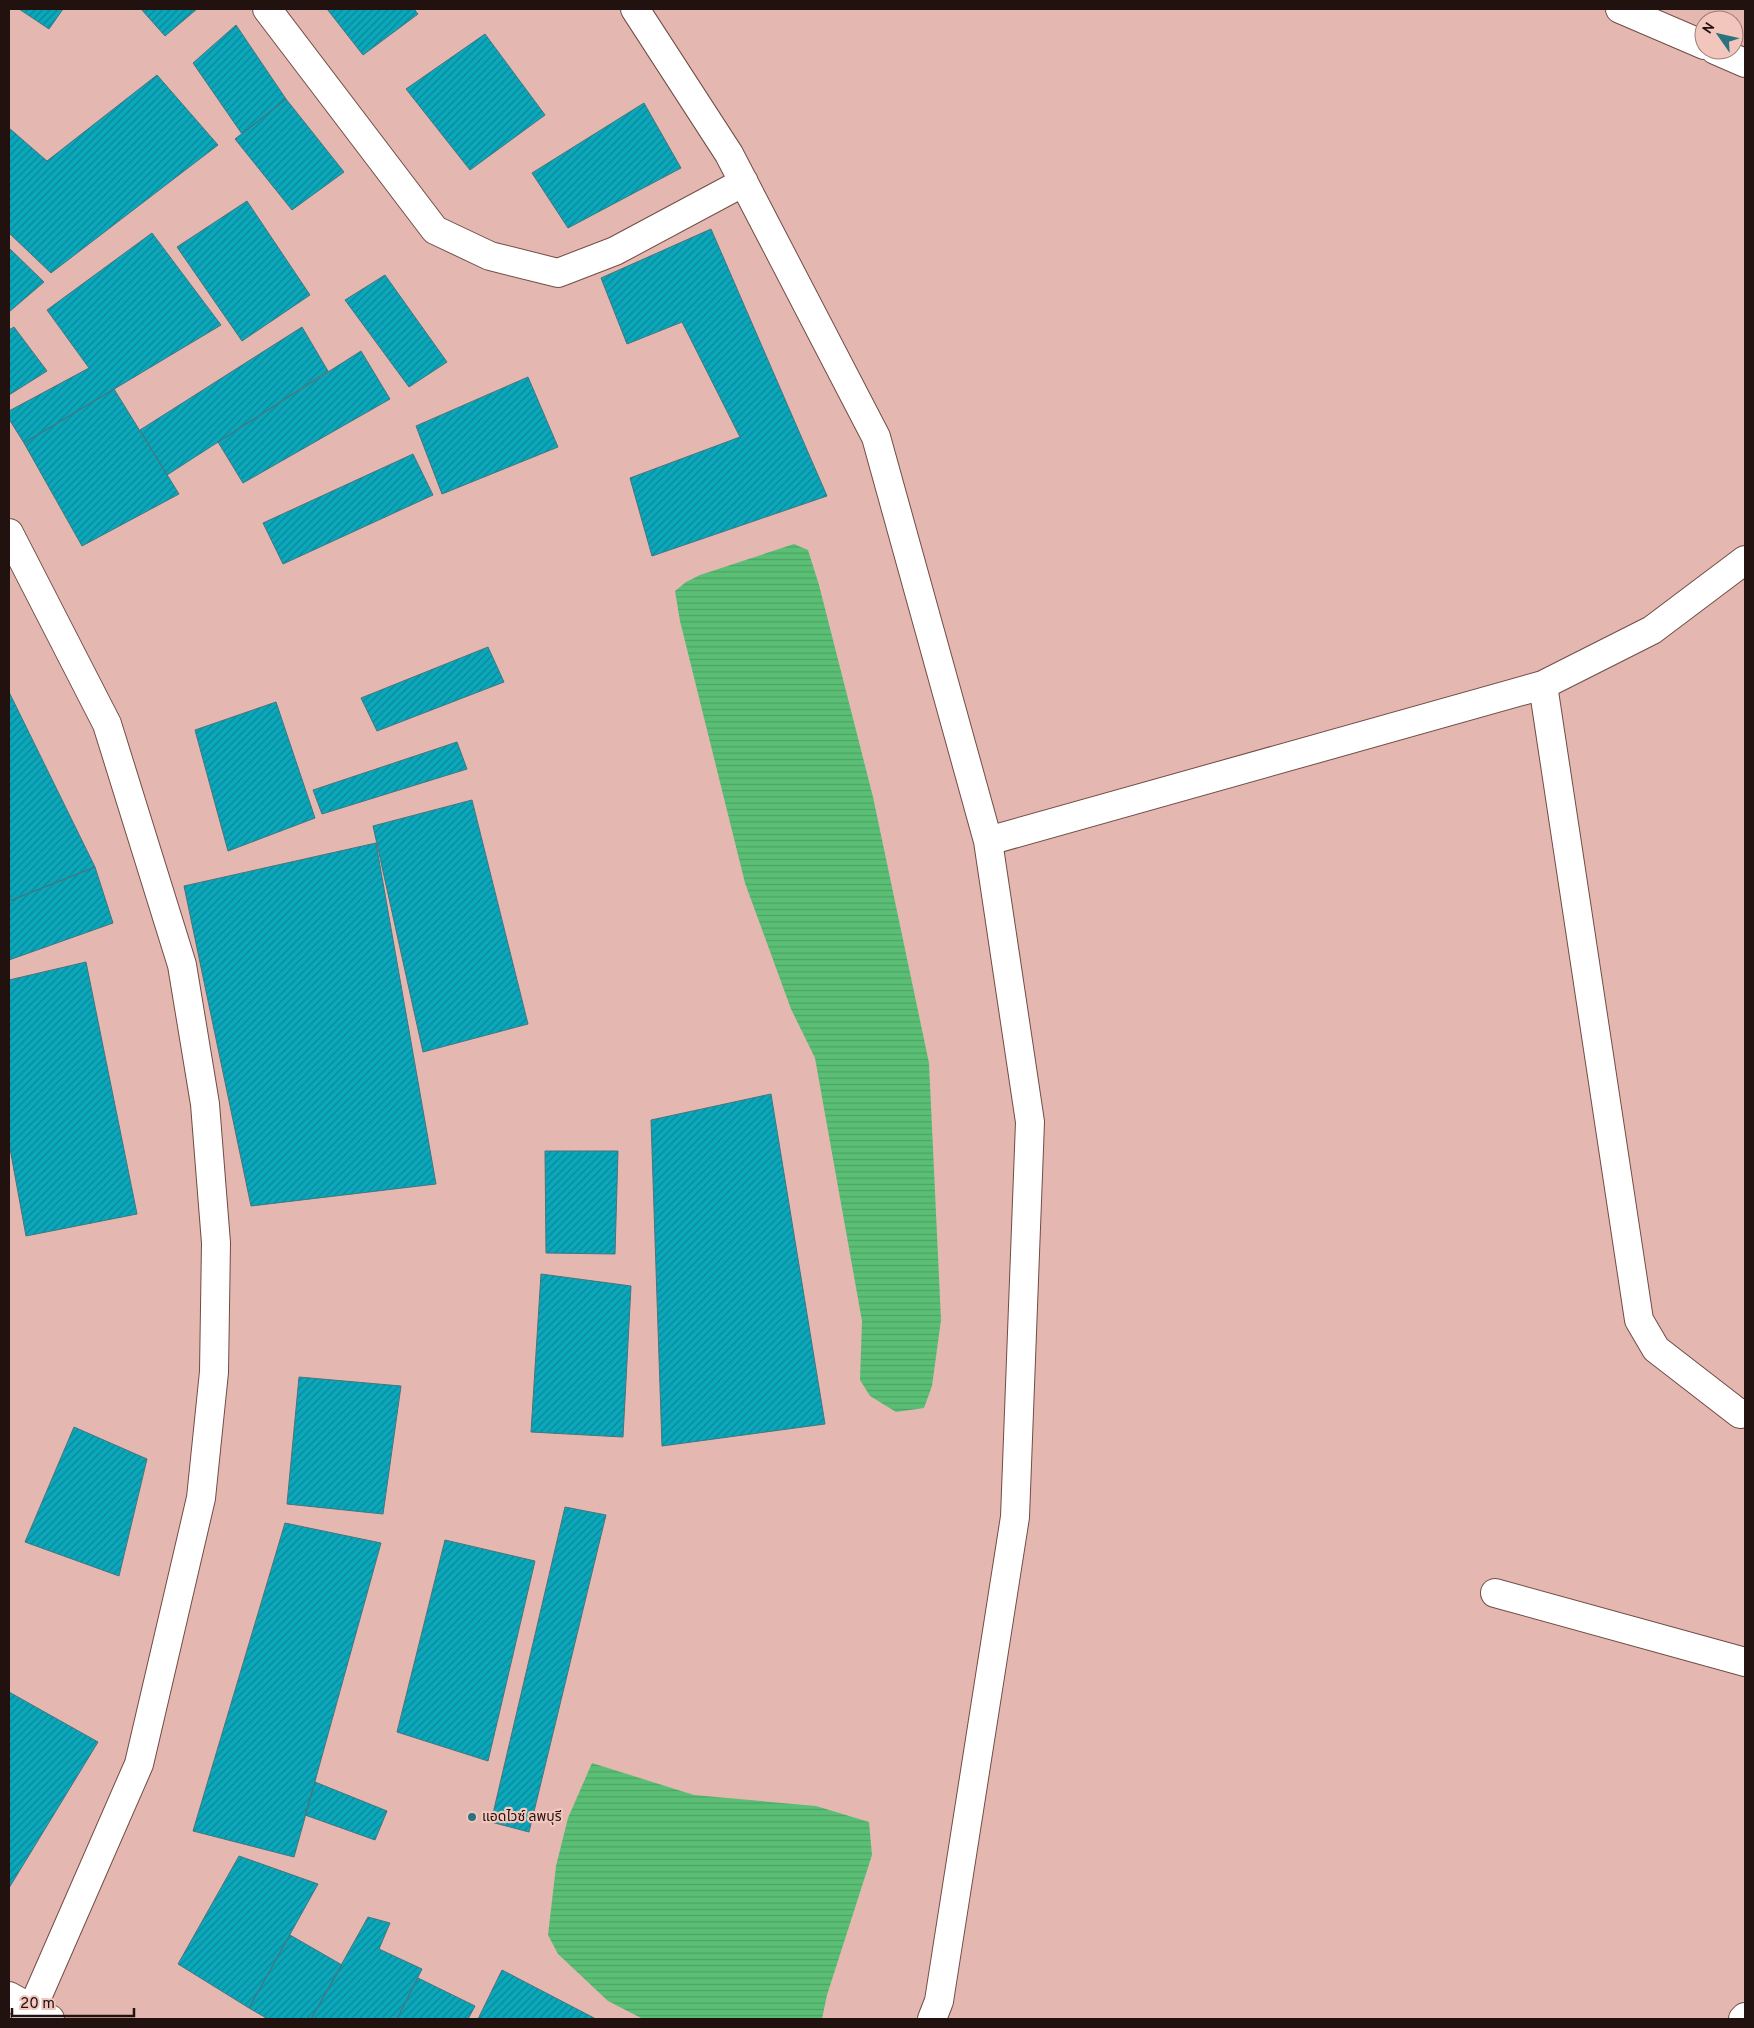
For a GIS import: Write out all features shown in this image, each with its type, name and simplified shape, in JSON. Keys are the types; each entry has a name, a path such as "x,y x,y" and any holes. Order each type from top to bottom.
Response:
{"street":[{"path":"267,9 435,230 490,256 558,273 615,251 744,182"},
{"path":"635,9 729,154 876,437 988,841 1030,1122 1015,1517 939,2001 932,2019"},
{"path":"1620,9 1694,41"},
{"path":"9,533 107,724 182,965 205,1104 216,1243 214,1372 201,1498 139,1764 29,2011"},
{"path":"988,841 1543,685 1652,630 1745,560"},
{"path":"1543,685 1639,1320 1656,1349 1740,1414 1745,1413"},
{"path":"1495,1593 1745,1662"}],"shaded area":[{"path":"794,544 808,550 819,585 873,797 929,1063 941,1320 932,1386 924,1408 896,1412 870,1396 860,1380 862,1321 815,1058 791,1009 745,883 680,621 675,591 686,582 700,575"},
{"path":"592,1763 694,1795 816,1806 869,1822 872,1855 827,1995 822,2019 643,2019 608,2001 558,1954 548,1935 556,1866 568,1818"}],"building":[{"path":"19,9 63,9 49,29"},
{"path":"141,9 197,9 165,36"},
{"path":"327,9 414,9 418,14 363,55"},
{"path":"236,25 286,99 242,134 193,63"},
{"path":"485,34 545,115 470,170 406,89"},
{"path":"157,75 218,145 51,273 9,233 9,128 47,161"},
{"path":"286,99 344,172 292,210 235,139"},
{"path":"644,103 681,168 568,228 532,173"},
{"path":"247,201 310,295 242,341 177,247"},
{"path":"711,229 827,496 652,556 630,478 740,437 682,322 627,344 601,278"},
{"path":"152,233 221,325 24,443 9,419 9,411 89,368 47,310"},
{"path":"9,248 44,282 9,312"},
{"path":"385,275 447,362 409,387 345,300"},
{"path":"14,327 47,371 9,395 9,330"},
{"path":"302,327 328,371 167,475 140,430"},
{"path":"361,351 390,399 243,483 218,442"},
{"path":"528,377 558,447 442,494 416,426"},
{"path":"114,389 179,494 82,546 24,443"},
{"path":"413,454 433,495 283,564 263,523"},
{"path":"488,647 504,682 377,731 361,698"},
{"path":"9,692 95,867 9,901"},
{"path":"276,702 315,818 228,851 195,730"},
{"path":"457,742 467,769 322,814 313,790"},
{"path":"472,800 528,1024 423,1052 373,826"},
{"path":"376,843 436,1184 251,1206 184,886"},
{"path":"95,867 113,923 9,960 9,901"},
{"path":"86,962 137,1214 26,1236 9,1143 9,980"},
{"path":"771,1094 825,1424 662,1446 651,1120"},
{"path":"545,1151 618,1151 615,1254 546,1253"},
{"path":"541,1274 631,1286 623,1437 531,1432"},
{"path":"299,1377 401,1386 383,1514 287,1504"},
{"path":"74,1427 147,1459 119,1576 25,1542"},
{"path":"565,1507 606,1515 529,1832 491,1822"},
{"path":"285,1523 381,1543 294,1857 193,1831"},
{"path":"445,1540 535,1561 488,1761 397,1732"},
{"path":"9,1692 98,1742 9,1888"},
{"path":"315,1782 387,1811 375,1840 305,1815"},
{"path":"239,1856 318,1884 249,2008 178,1964"},
{"path":"368,1917 390,1923 379,1949 422,1969 397,2019 311,2019"},
{"path":"290,1935 342,1965 311,2019 268,2019 249,2008"},
{"path":"502,1970 596,2019 478,2019"},
{"path":"418,1978 475,2006 468,2019 397,2019"}],"place":[{"name":"แอดไวซ์ ลพบุรี","path":"472,1817"}]}
